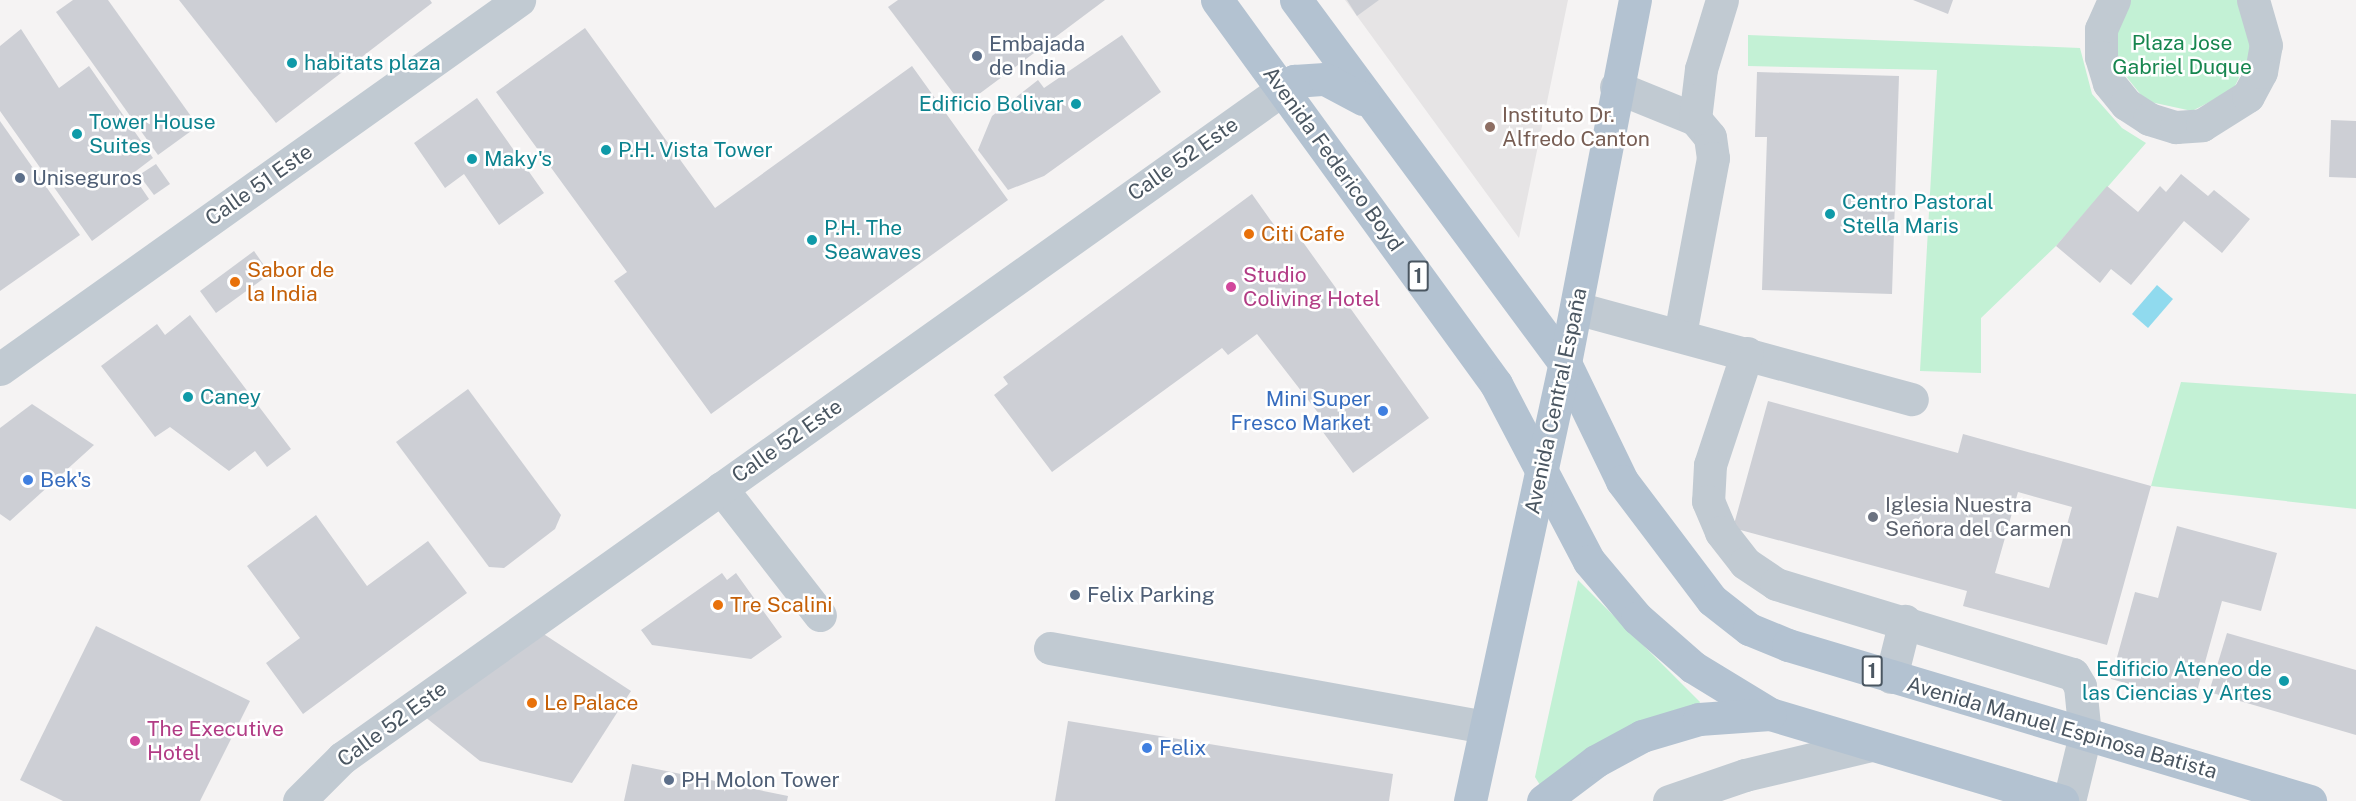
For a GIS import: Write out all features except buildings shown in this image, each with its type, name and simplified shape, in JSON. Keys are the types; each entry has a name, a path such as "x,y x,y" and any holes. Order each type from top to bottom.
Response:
{"main road":[{"name":"Avenida Federico Boyd","path":"1217,0 1496,384 1542,471"},
{"name":"1","path":"1296,0 1565,363"},
{"name":"Avenida Central España","path":"1470,801 1565,363 1616,87 1635,0"},
{"path":"1283,89 1294,81 1325,79 1371,104"},
{"name":"Avenida Manuel Espinosa Batista","path":"1565,363 1622,481 1712,600 1749,629 1891,677 2310,801"},
{"name":"1","path":"1542,471 1589,561 1637,618 1693,667 1770,714 2062,801"},
{"path":"1543,801 1642,736 1699,719 1770,714"}],"street":[{"name":"Calle 51 Este","path":"0,369 519,0"},
{"path":"1695,119 1701,69 1722,0"},
{"path":"2114,0 2101,29 2101,57 2109,83 2126,104 2149,119 2176,127 2202,125 2248,96 2261,72 2266,45 2253,0"},
{"path":"1616,87 1695,119 1710,137 1713,158 1680,335"},
{"name":"Calle 52 Este","path":"298,801 342,758 1283,89"},
{"path":"1576,308 1912,399"},
{"path":"1747,353 1710,465 1708,501 1721,532 1744,563 1776,584 2061,666 2080,686 2085,735 2069,801"},
{"path":"721,488 820,615"},
{"path":"1891,677 1905,621"},
{"path":"1050,648 1484,728"},
{"path":"1669,801 1745,775 1871,745"}],"shaded area":[{"name":"Instituto Dr. Alfredo Canton","path":"1345,0 1568,0 1519,238 1357,16"}],"green space":[{"name":"Plaza Jose Gabriel Duque","path":"2128,0 2237,0 2252,51 2233,90 2192,111 2146,101 2116,64 2118,17"},
{"path":"1748,35 2080,48 2092,94 2122,128 2146,143 2056,246 1981,318 1981,373 1920,371 1937,70 1748,66"},
{"path":"2181,382 2356,394 2356,509 2151,486"},
{"path":"1578,580 1700,702 1696,709 1540,785 1535,777"}],"water":[{"path":"2157,285 2173,299 2148,328 2132,314"}],"place":[{"name":"Embajada de India","path":"977,56"},
{"name":"habitats plaza","path":"292,63"},
{"name":"Edificio Bolivar","path":"1076,104"},
{"name":"Instituto Dr. Alfredo Canton","path":"1490,127"},
{"name":"Tower House Suites","path":"77,134"},
{"name":"P.H. Vista Tower","path":"606,150"},
{"name":"Maky's","path":"472,159"},
{"name":"Uniseguros","path":"20,178"},
{"name":"Centro Pastoral Stella Maris","path":"1830,214"},
{"name":"Citi Cafe","path":"1249,234"},
{"name":"P.H. The Seawaves","path":"812,240"},
{"name":"Sabor de la India","path":"235,282"},
{"name":"Studio Coliving Hotel","path":"1231,287"},
{"name":"Caney","path":"188,397"},
{"name":"Mini Super Fresco Market","path":"1383,411"},
{"name":"Bek's","path":"28,480"},
{"name":"Iglesia Nuestra Señora del Carmen","path":"1873,517"},
{"name":"Felix Parking","path":"1075,595"},
{"name":"Tre Scalini","path":"718,605"},
{"name":"Edificio Ateneo de las Ciencias y Artes","path":"2284,681"},
{"name":"Le Palace","path":"532,703"},
{"name":"The Executive Hotel","path":"135,741"},
{"name":"Felix","path":"1147,748"},
{"name":"PH Molon Tower","path":"669,780"}]}
